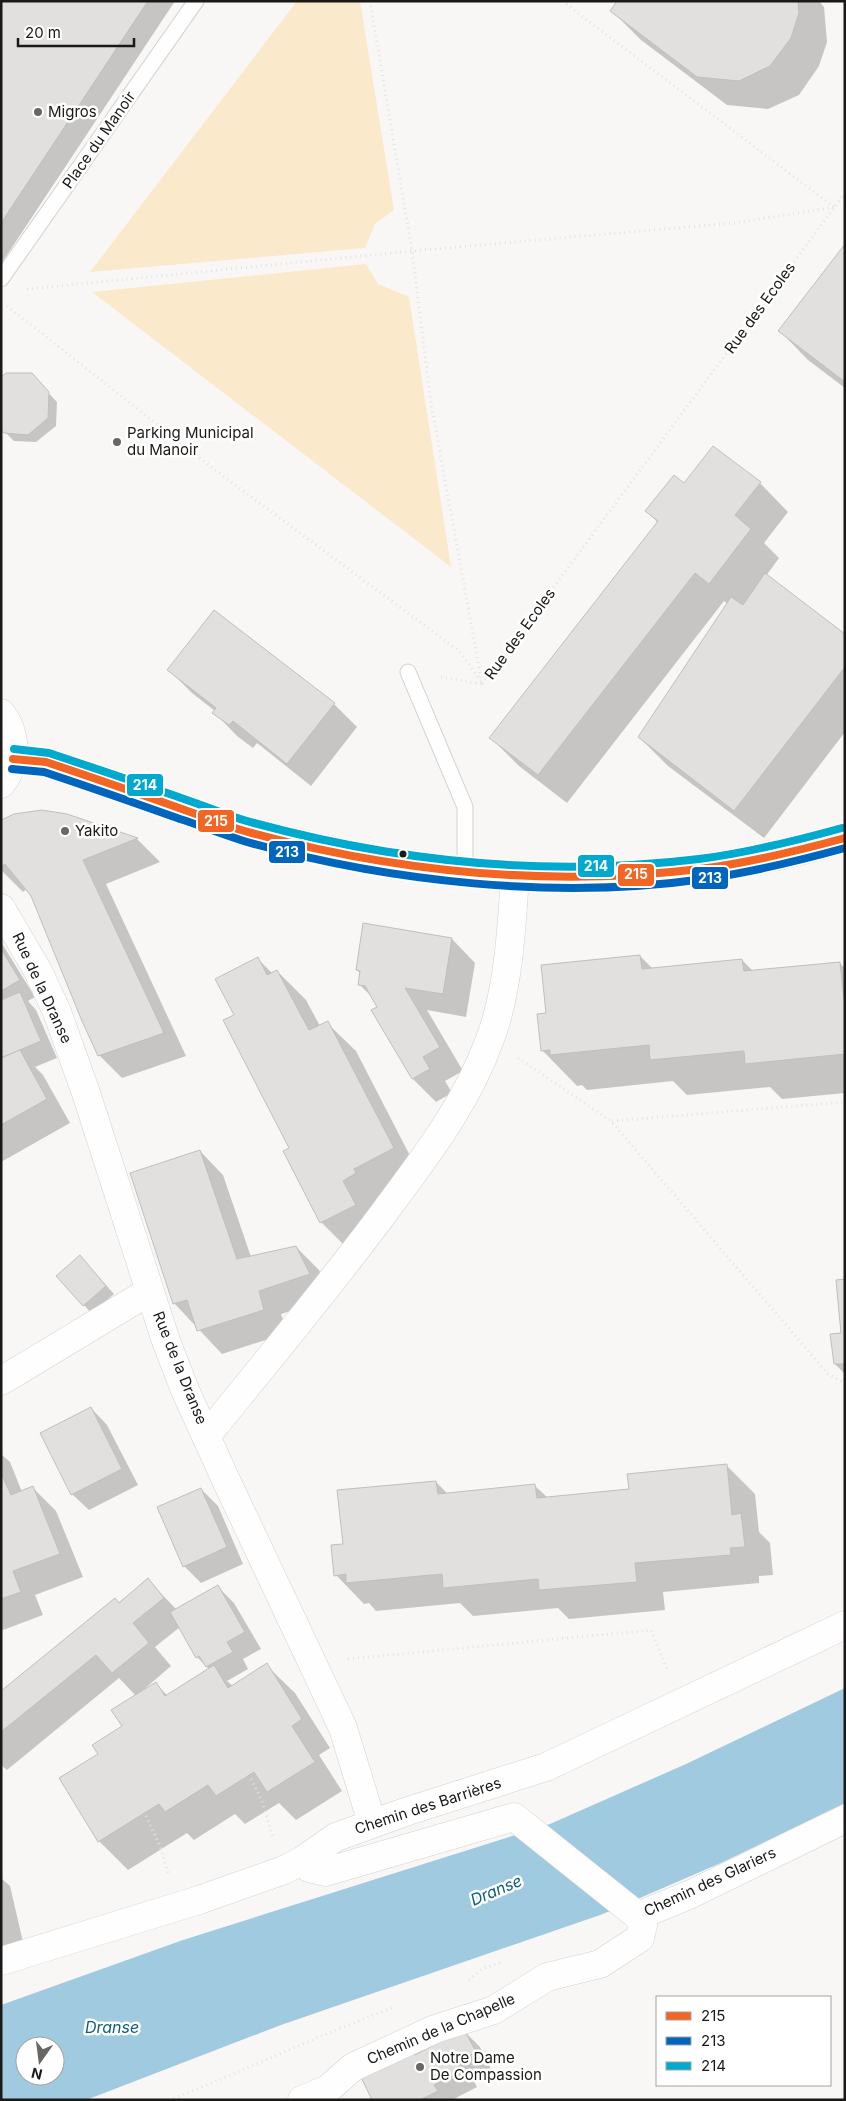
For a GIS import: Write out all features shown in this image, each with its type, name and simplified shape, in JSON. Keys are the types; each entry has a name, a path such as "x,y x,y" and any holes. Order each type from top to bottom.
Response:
{"street":[{"path":"1,713 8,722 12,733 13,759 6,778 1,784"},
{"path":"13,759 46,762 251,833 372,860 465,872 515,875 608,876 678,871 784,855 845,838"},
{"path":"207,1434 336,1277 425,1158 462,1102 490,1040 500,1006 513,910 515,875"},
{"name":"Rue de la Dranse","path":"1,908 38,971 57,1012 185,1390 343,1728 372,1823"},
{"path":"1,1381 150,1291"},
{"name":"Chemin des Barrières","path":"1,1961 199,1900 284,1870 303,1860 336,1837 372,1823 546,1767 845,1625"},
{"name":"Chemin des Glariers","path":"303,1860 310,1868 325,1872 514,1817 638,1916 691,1894 845,1819"},
{"name":"Chemin de la Chapelle","path":"302,2100 328,2089 353,2067 435,2030 506,2004 547,1978 600,1964 640,1938 643,1925 638,1916"}],"lane":[{"name":"Place du Manoir","path":"1,279 196,1"},
{"path":"408,672 465,807 465,872"}],"path":[{"path":"370,1 412,251 431,403 482,684"},
{"path":"562,1 835,207"},
{"name":"Rue des Ecoles","path":"482,684 845,192"},
{"path":"23,290 412,251 734,223 835,207"},
{"path":"1,302 215,470 459,651 482,684"},
{"path":"408,672 482,684"},
{"path":"490,1040 611,1121 828,1374 845,1384"},
{"path":"611,1121 845,1102"},
{"path":"313,1662 651,1630 681,1702"},
{"path":"251,1779 262,1801 275,1844"},
{"path":"146,1816 160,1846 170,1879"}],"shaded area":[{"path":"297,1 360,1 394,210 375,224 365,248 90,272"},
{"path":"366,264 378,284 409,297 451,567 92,292"}],"water":[{"name":"Dranse","path":"845,1688 845,1803 723,1862 603,1914 281,2025 86,2100 1,2100 1,2005 183,1940 550,1824 686,1764"}],"building":[{"name":"Migros","path":"1,1 148,1 1,223"},
{"path":"617,1 798,1 799,13 791,38 770,66 739,81 697,77 610,11"},
{"path":"845,244 845,382 778,331"},
{"path":"6,373 32,373 49,392 48,418 28,435 4,433 1,430 1,377"},
{"path":"713,446 761,482 735,515 751,529 709,584 695,573 538,775 489,738 658,521 645,511 674,475 684,483"},
{"path":"765,573 845,634 845,667 734,811 638,737 731,597 743,605"},
{"path":"214,610 335,703 287,764 233,721 229,725 212,713 216,708 167,670"},
{"path":"42,810 67,814 138,838 83,860 164,1033 98,1056 31,896 5,864 1,867 1,820 14,814"},
{"path":"363,923 452,938 443,994 405,988 440,1047 423,1057 430,1069 412,1079 371,1010 377,1007 365,986 358,985 360,971 356,970"},
{"path":"1,949 20,980 1,991"},
{"path":"640,955 642,969 742,959 744,971 840,962 845,1008 845,1054 745,1064 744,1051 650,1060 649,1045 550,1055 550,1050 541,1051 537,1014 546,1013 541,965"},
{"path":"258,957 267,975 277,970 309,1030 328,1021 394,1148 354,1169 356,1173 343,1181 356,1205 320,1223 283,1151 289,1148 223,1020 234,1015 215,979"},
{"path":"20,992 41,1041 1,1058 1,1000"},
{"path":"20,1050 47,1099 1,1125 1,1058"},
{"path":"200,1150 237,1259 296,1246 310,1274 259,1291 264,1310 197,1331 187,1300 173,1304 130,1173"},
{"path":"80,1255 106,1286 83,1306 56,1276"},
{"path":"845,1279 845,1367 844,1364 834,1364 830,1334 841,1333 836,1280"},
{"path":"91,1407 122,1469 71,1495 40,1433"},
{"path":"727,1464 732,1515 741,1513 745,1547 730,1548 731,1555 635,1563 637,1582 539,1590 538,1579 443,1588 442,1574 346,1583 346,1574 334,1576 331,1545 343,1544 337,1490 436,1481 438,1494 535,1484 537,1498 629,1489 627,1474"},
{"path":"1,1473 11,1495 33,1486 60,1554 13,1571 21,1592 1,1599"},
{"path":"201,1488 227,1547 183,1567 157,1507"},
{"path":"148,1578 164,1598 133,1623 149,1643 112,1673 96,1655 1,1732 1,1691 115,1598 119,1603"},
{"path":"218,1585 245,1632 227,1642 233,1652 206,1667 199,1656 196,1658 170,1612"},
{"path":"267,1663 302,1719 292,1726 315,1762 267,1792 254,1772 216,1796 208,1785 165,1812 159,1804 98,1842 59,1778 98,1754 92,1745 122,1726 111,1710 156,1682 165,1696 214,1665 228,1688"},
{"name":"Notre Dame De Compassion","path":"464,2029 476,2052 457,2062 461,2071 434,2085 438,2091 420,2100 372,2100 361,2077 413,2051 415,2055"}],"transit line":[{"name":"214","path":"14,749 49,753 254,823 363,848 475,862 531,866 587,866 699,859 771,846 842,828"},
{"name":"215","path":"13,759 46,762 252,833 362,858 474,872 531,876 587,876 644,874 700,869 773,856 845,838"},
{"name":"213","path":"12,769 44,772 247,842 301,856 415,877 474,883 532,887 591,888 648,885 740,873 845,848"}],"place":[{"name":"Migros","path":"38,112"},
{"name":"Parking Municipal du Manoir","path":"117,442"},
{"name":"Yakito","path":"65,831"},
{"name":"Notre Dame De Compassion","path":"420,2067"}]}
